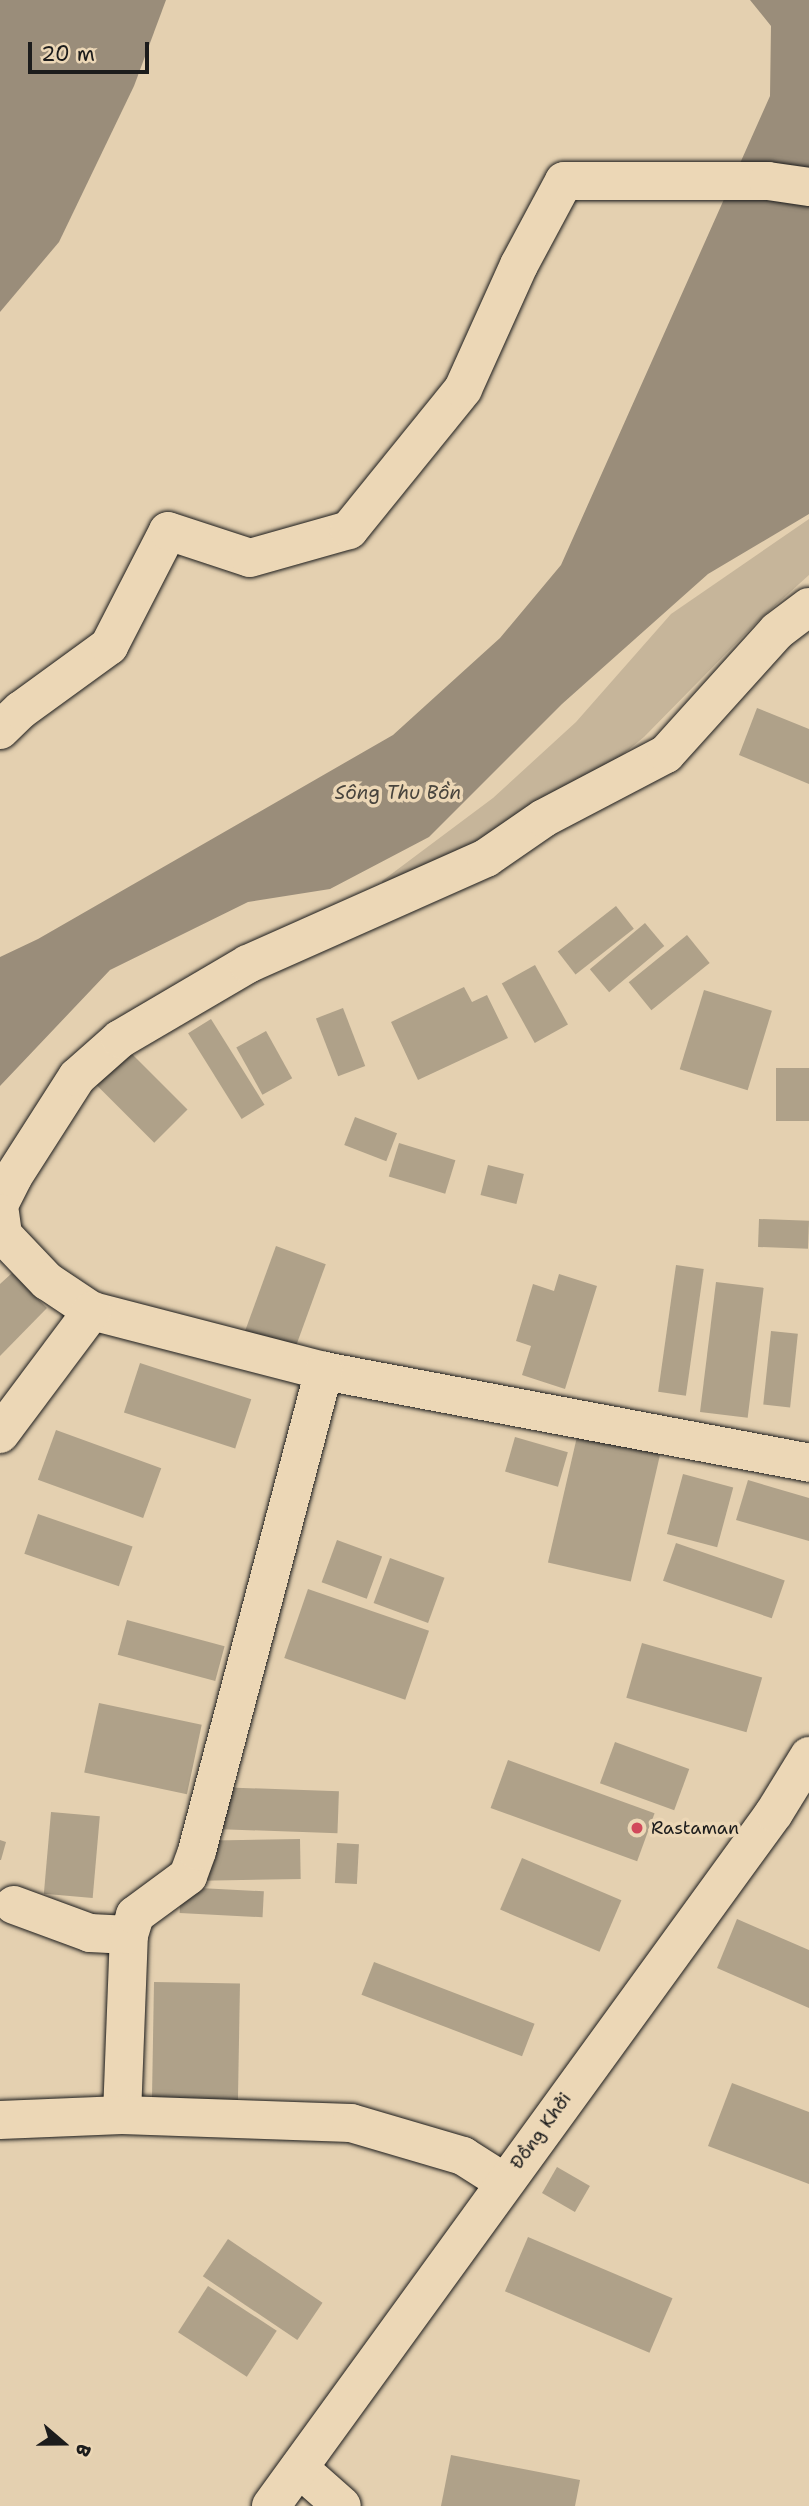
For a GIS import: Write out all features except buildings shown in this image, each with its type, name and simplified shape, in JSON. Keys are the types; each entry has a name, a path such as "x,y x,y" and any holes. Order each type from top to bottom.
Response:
{"street":[{"path":"0,730 21,710 109,646 169,531 250,558 349,530 463,388 519,265 564,181 768,181 809,187"},
{"path":"0,1203 77,1077 120,1040 248,964 486,858 544,818 666,754 777,631 809,607"},
{"path":"0,1213 3,1235 47,1281 92,1311 324,1371 809,1463"},
{"path":"0,1434 92,1311"},
{"path":"122,2115 129,1935 135,1914 188,1876 197,1851 324,1371"},
{"name":"Đồng Khởi","path":"271,2506 774,1813 809,1756"},
{"path":"14,1906 90,1933 129,1935"},
{"path":"0,2120 122,2115 351,2123 463,2156 504,2182"},
{"path":"299,2468 342,2506"}],"shaded area":[{"path":"809,519 809,575 756,623 644,737 578,791 380,902 382,881 493,798 576,722 671,614"}],"water":[{"path":"0,0 166,0 134,86 59,242 0,312"},
{"name":"Sông Thu Bồn","path":"750,0 809,0 809,514 708,574 562,704 429,837 330,889 248,902 110,970 0,1086 0,957 38,939 393,735 500,638 561,565 770,96 771,26"}],"place":[{"name":"Rastaman","path":"637,1828"}]}
